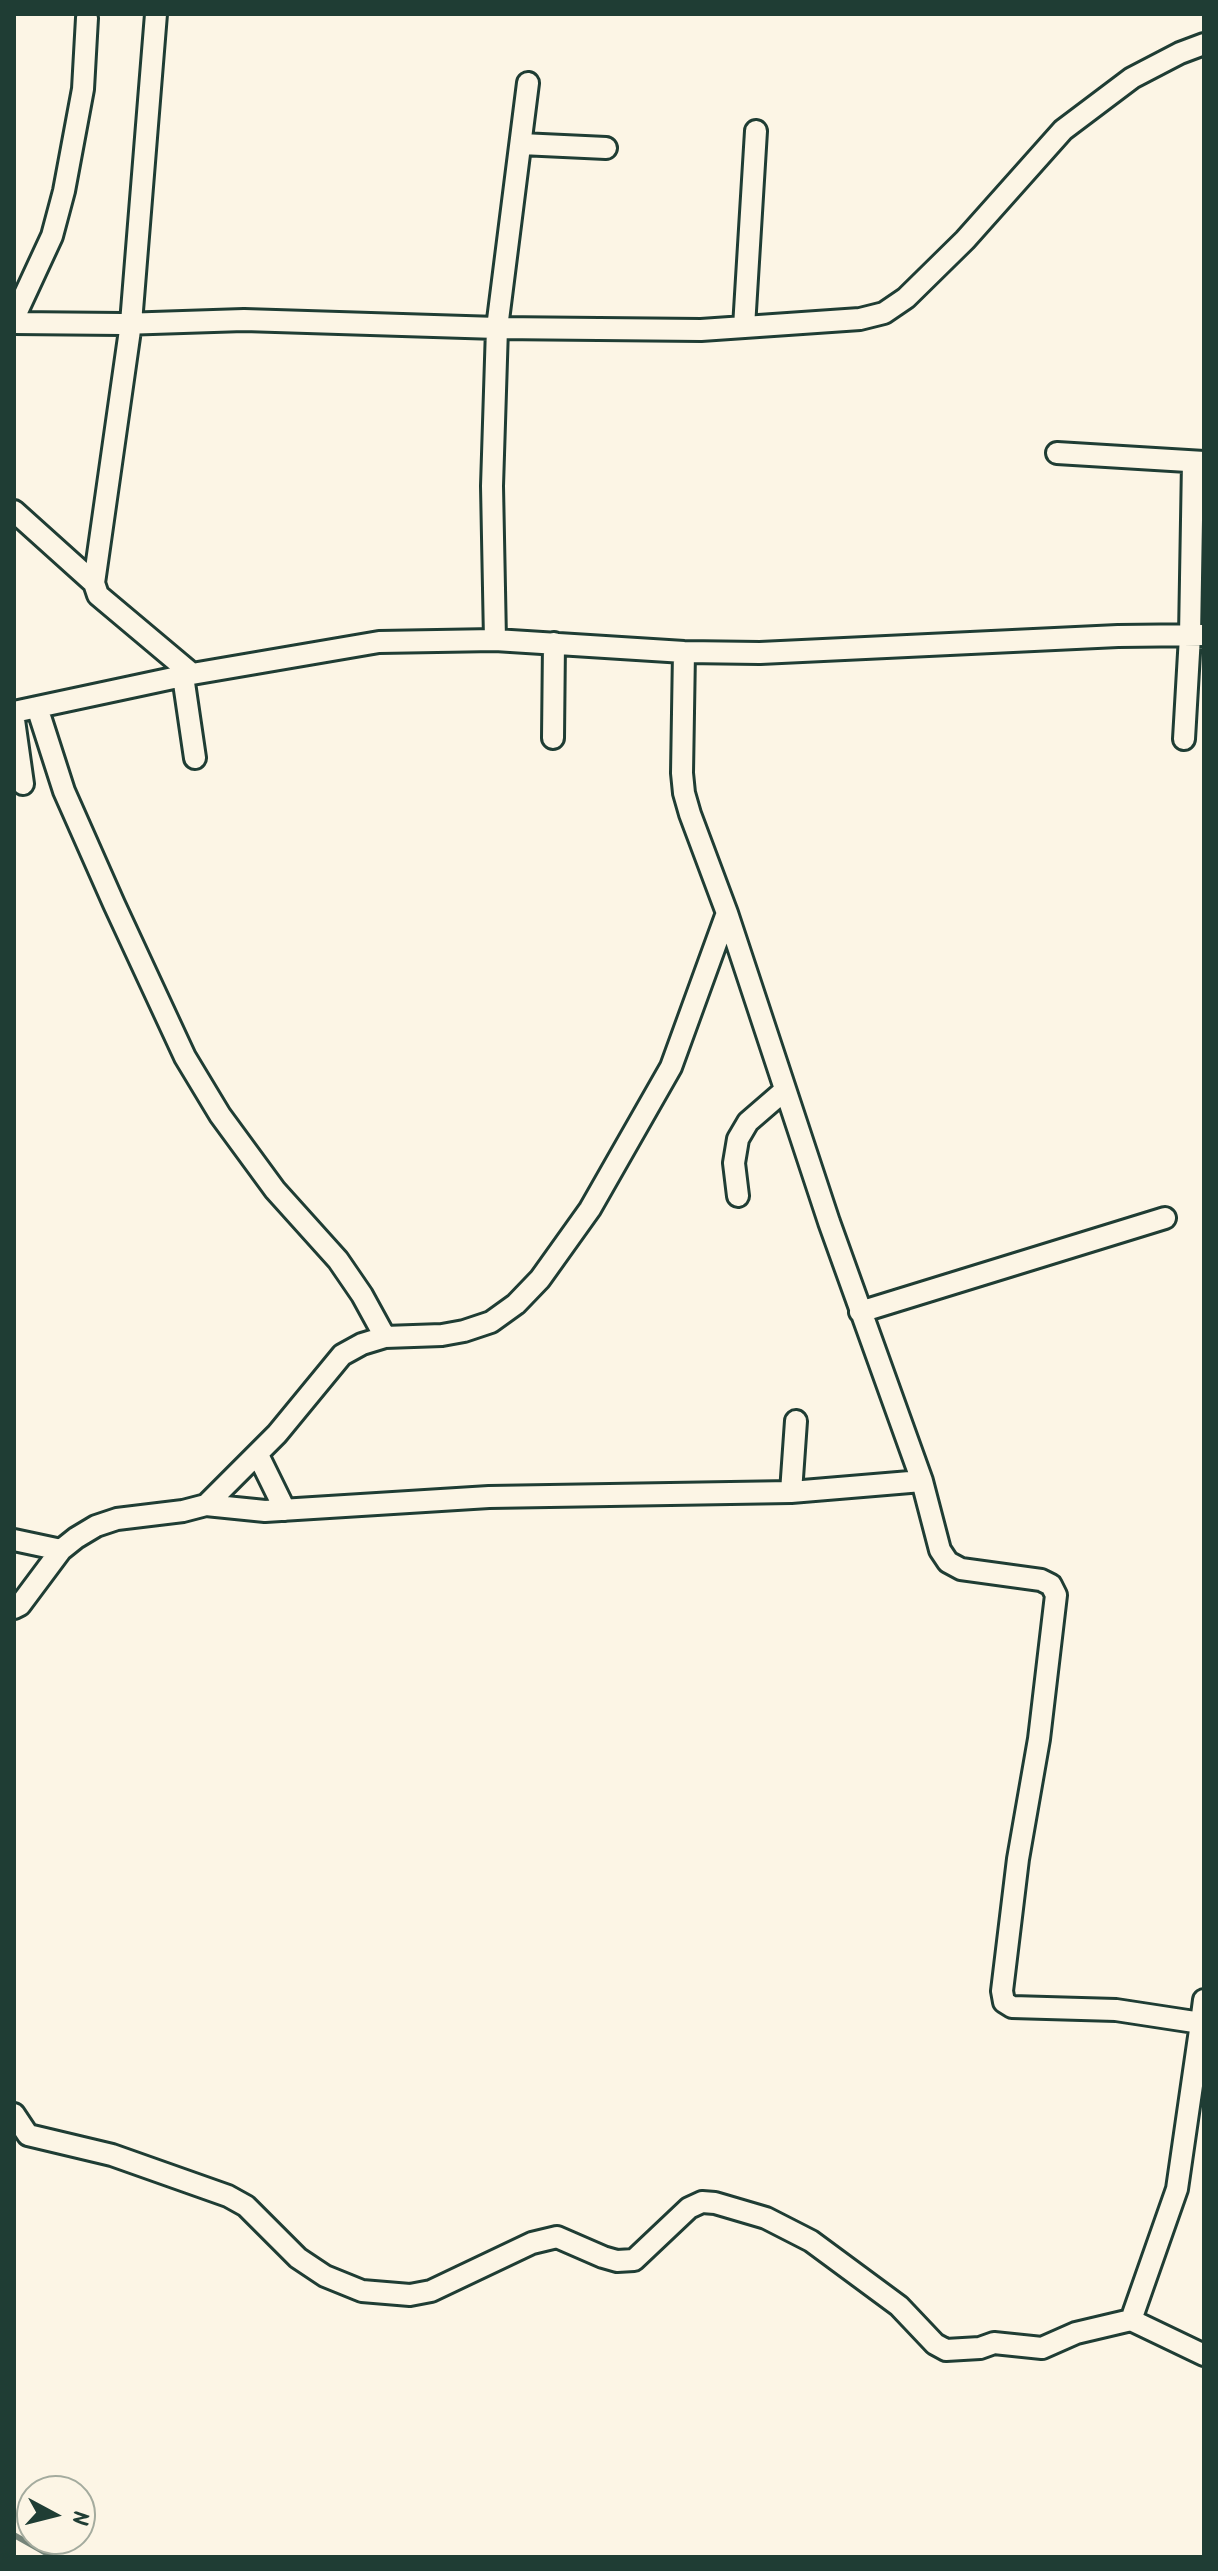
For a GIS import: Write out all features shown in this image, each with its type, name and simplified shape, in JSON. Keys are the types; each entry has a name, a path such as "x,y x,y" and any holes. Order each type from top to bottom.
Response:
{"street":[{"path":"156,14 131,323 94,583 98,595 187,675 195,758"},
{"path":"87,18 83,89 64,191 52,236 14,321 131,323 244,320 497,328 701,330 860,319 884,313 906,298 965,240 1063,130 1132,78 1204,44"},
{"path":"495,640 492,486 497,328 528,83"},
{"path":"744,327 756,131"},
{"path":"521,144 606,148"},
{"path":"1057,453 1199,462 1197,636 1184,739"},
{"path":"14,511 94,583"},
{"path":"14,712 187,675 379,642 495,640 684,652 776,653 1118,636 1197,636"},
{"path":"553,738 554,643"},
{"path":"684,652 684,793 860,1312 922,1481 940,1550 948,1562 961,1569 1041,1580 1051,1585 1056,1595 1039,1739 1018,1859 1002,1991 1004,2002 1012,2007 1116,2010 1201,2023"},
{"path":"37,707 64,791 185,1057 220,1115 275,1190 338,1260 385,1337"},
{"path":"14,720 23,784"},
{"path":"206,1505 258,1455 342,1355 362,1344 385,1337 442,1335 491,1322 516,1304 540,1279 590,1209 671,1067 727,913"},
{"path":"738,1196 734,1163 738,1139 748,1122 785,1090"},
{"path":"860,1312 1165,1218"},
{"path":"791,1492 796,1421"},
{"path":"258,1455 285,1510"},
{"path":"14,1608 20,1605 61,1550 96,1526 117,1519 206,1505 265,1511 489,1497 791,1492 922,1481"},
{"path":"14,1540 61,1550"},
{"path":"1131,2320 1177,2189 1204,2000"},
{"path":"14,2114 28,2135 112,2155 228,2196 246,2206 298,2258 325,2276 362,2291 410,2295 431,2291 532,2243 557,2237 617,2261 634,2260 689,2208 702,2202 766,2218 811,2241 899,2306 935,2344 946,2350 980,2348 994,2343 1042,2348 1076,2333 1131,2320 1204,2355"}],"waterway":[{"path":"14,2535 53,2557"}]}
